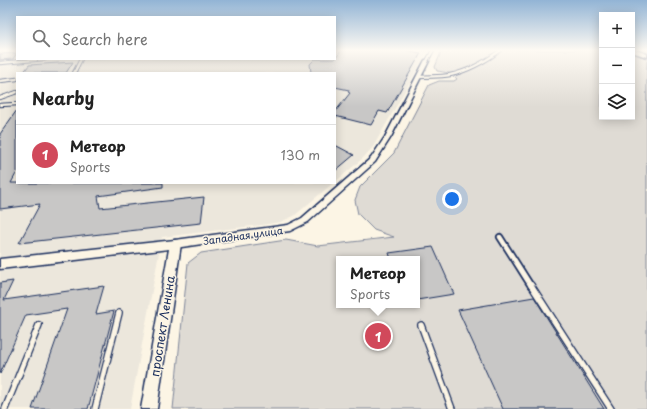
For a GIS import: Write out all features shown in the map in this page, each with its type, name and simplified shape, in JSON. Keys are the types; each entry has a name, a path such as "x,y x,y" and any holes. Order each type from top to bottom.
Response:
{"street":[{"name":"Западная улица","path":"0,264 175,244 290,228 305,220 373,160 388,137 423,69"},
{"name":"проспект Ленина","path":"149,409 175,244"}],"lane":[{"path":"419,76 451,75 466,69"},
{"path":"0,81 16,79"},
{"path":"0,98 16,92"},
{"path":"0,105 16,104"},
{"path":"500,236 611,409"},
{"path":"95,409 119,313"},
{"path":"5,409 39,325"},
{"path":"421,325 452,409"}],"shaded area":[{"path":"0,69 417,69 373,147 363,158 336,181 336,72 16,72 16,184 332,184 294,216 280,222 162,237 130,409 0,409"},
{"path":"436,69 599,69 599,120 635,120 635,69 647,69 647,409 173,409 188,263 201,253 286,240 318,246 394,237 374,230 358,214 355,200 360,187 394,153 429,85 439,81 454,81 457,79 451,74 437,71"}],"building":[{"path":"26,69 68,69 67,72 24,72"},
{"path":"311,69 412,69 387,113 379,111 371,125 336,116 336,111 350,93 348,92 349,90 336,87 336,72 311,72"},
{"path":"16,111 16,174 11,183 163,184 163,187 98,196 100,208 204,197 201,223 19,243 40,204 0,209 0,134"},
{"path":"336,146 354,155 336,170"},
{"path":"433,247 454,294 420,300 420,256 390,256 389,253"},
{"path":"13,281 4,300 104,286 96,314 114,311 88,409 32,409 67,309 26,315 0,374 0,283"},
{"path":"534,297 604,409 503,409 458,310"}],"place":[{"name":"Метеор","path":"378,336"}]}
